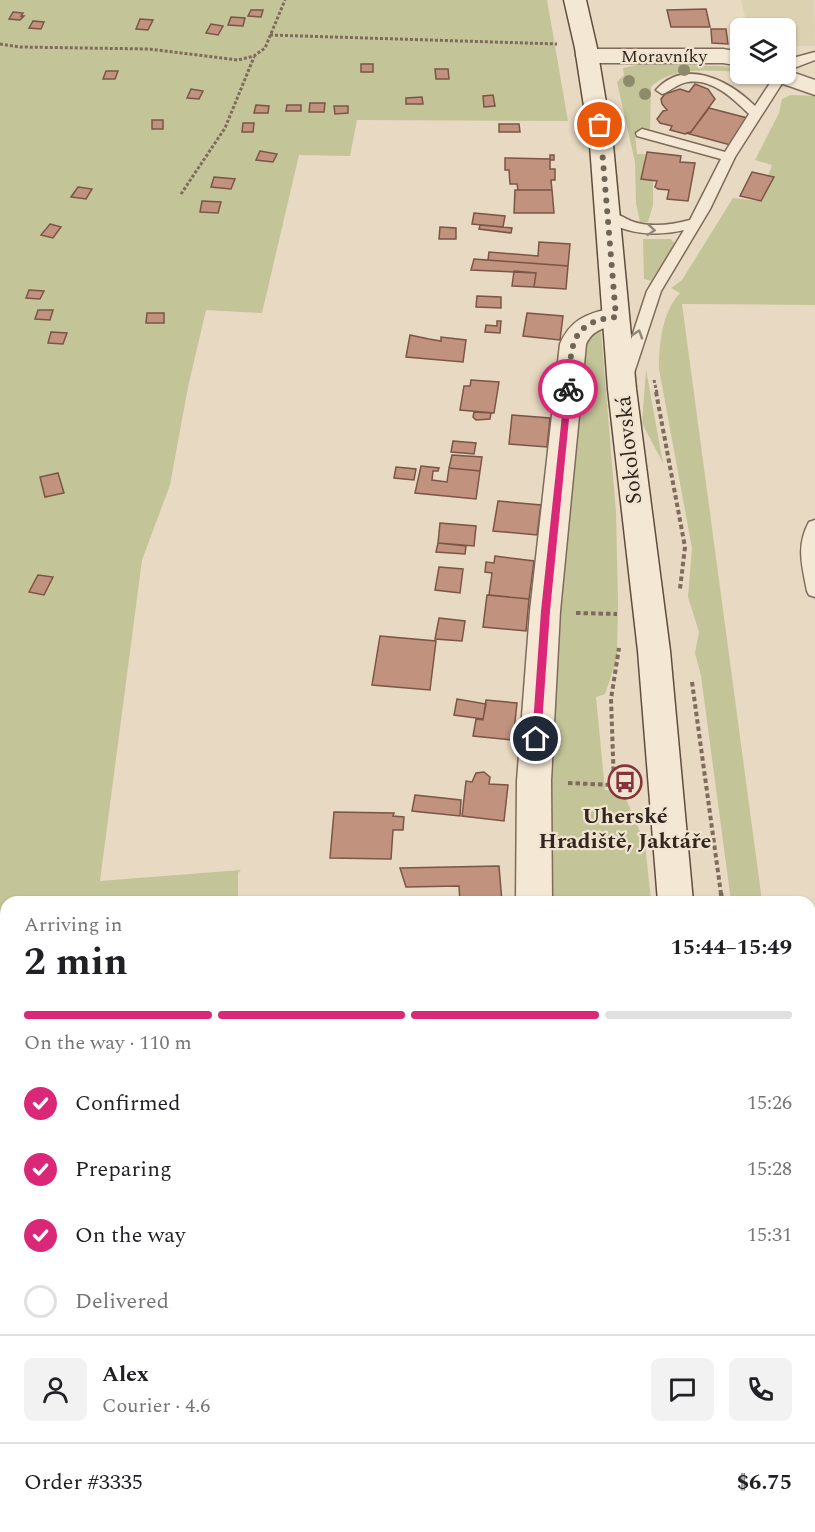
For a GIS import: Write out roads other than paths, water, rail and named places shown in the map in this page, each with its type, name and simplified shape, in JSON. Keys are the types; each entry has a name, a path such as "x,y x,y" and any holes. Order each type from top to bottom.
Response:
{"main road":[{"name":"Sokolovská","path":"575,0 600,125 622,390 630,469 650,615 675,896"},
{"name":"Moravníky","path":"586,50 730,57"},
{"path":"796,79 815,88"},
{"path":"534,896 534,781 545,611 573,344 578,333 586,325 601,319 616,317"}],"lane":[{"path":"796,61 815,56"},
{"path":"662,90 681,78 700,78 725,87 755,113"},
{"path":"622,390 638,334 654,291 694,223 728,157 774,84"},
{"path":"642,133 728,157"},
{"path":"609,215 634,228 657,231 694,223"},
{"path":"815,526 809,534 807,548 815,591"}],"place":[{"name":"Uherské Hradiště, Jaktáře","path":"625,782"}]}
